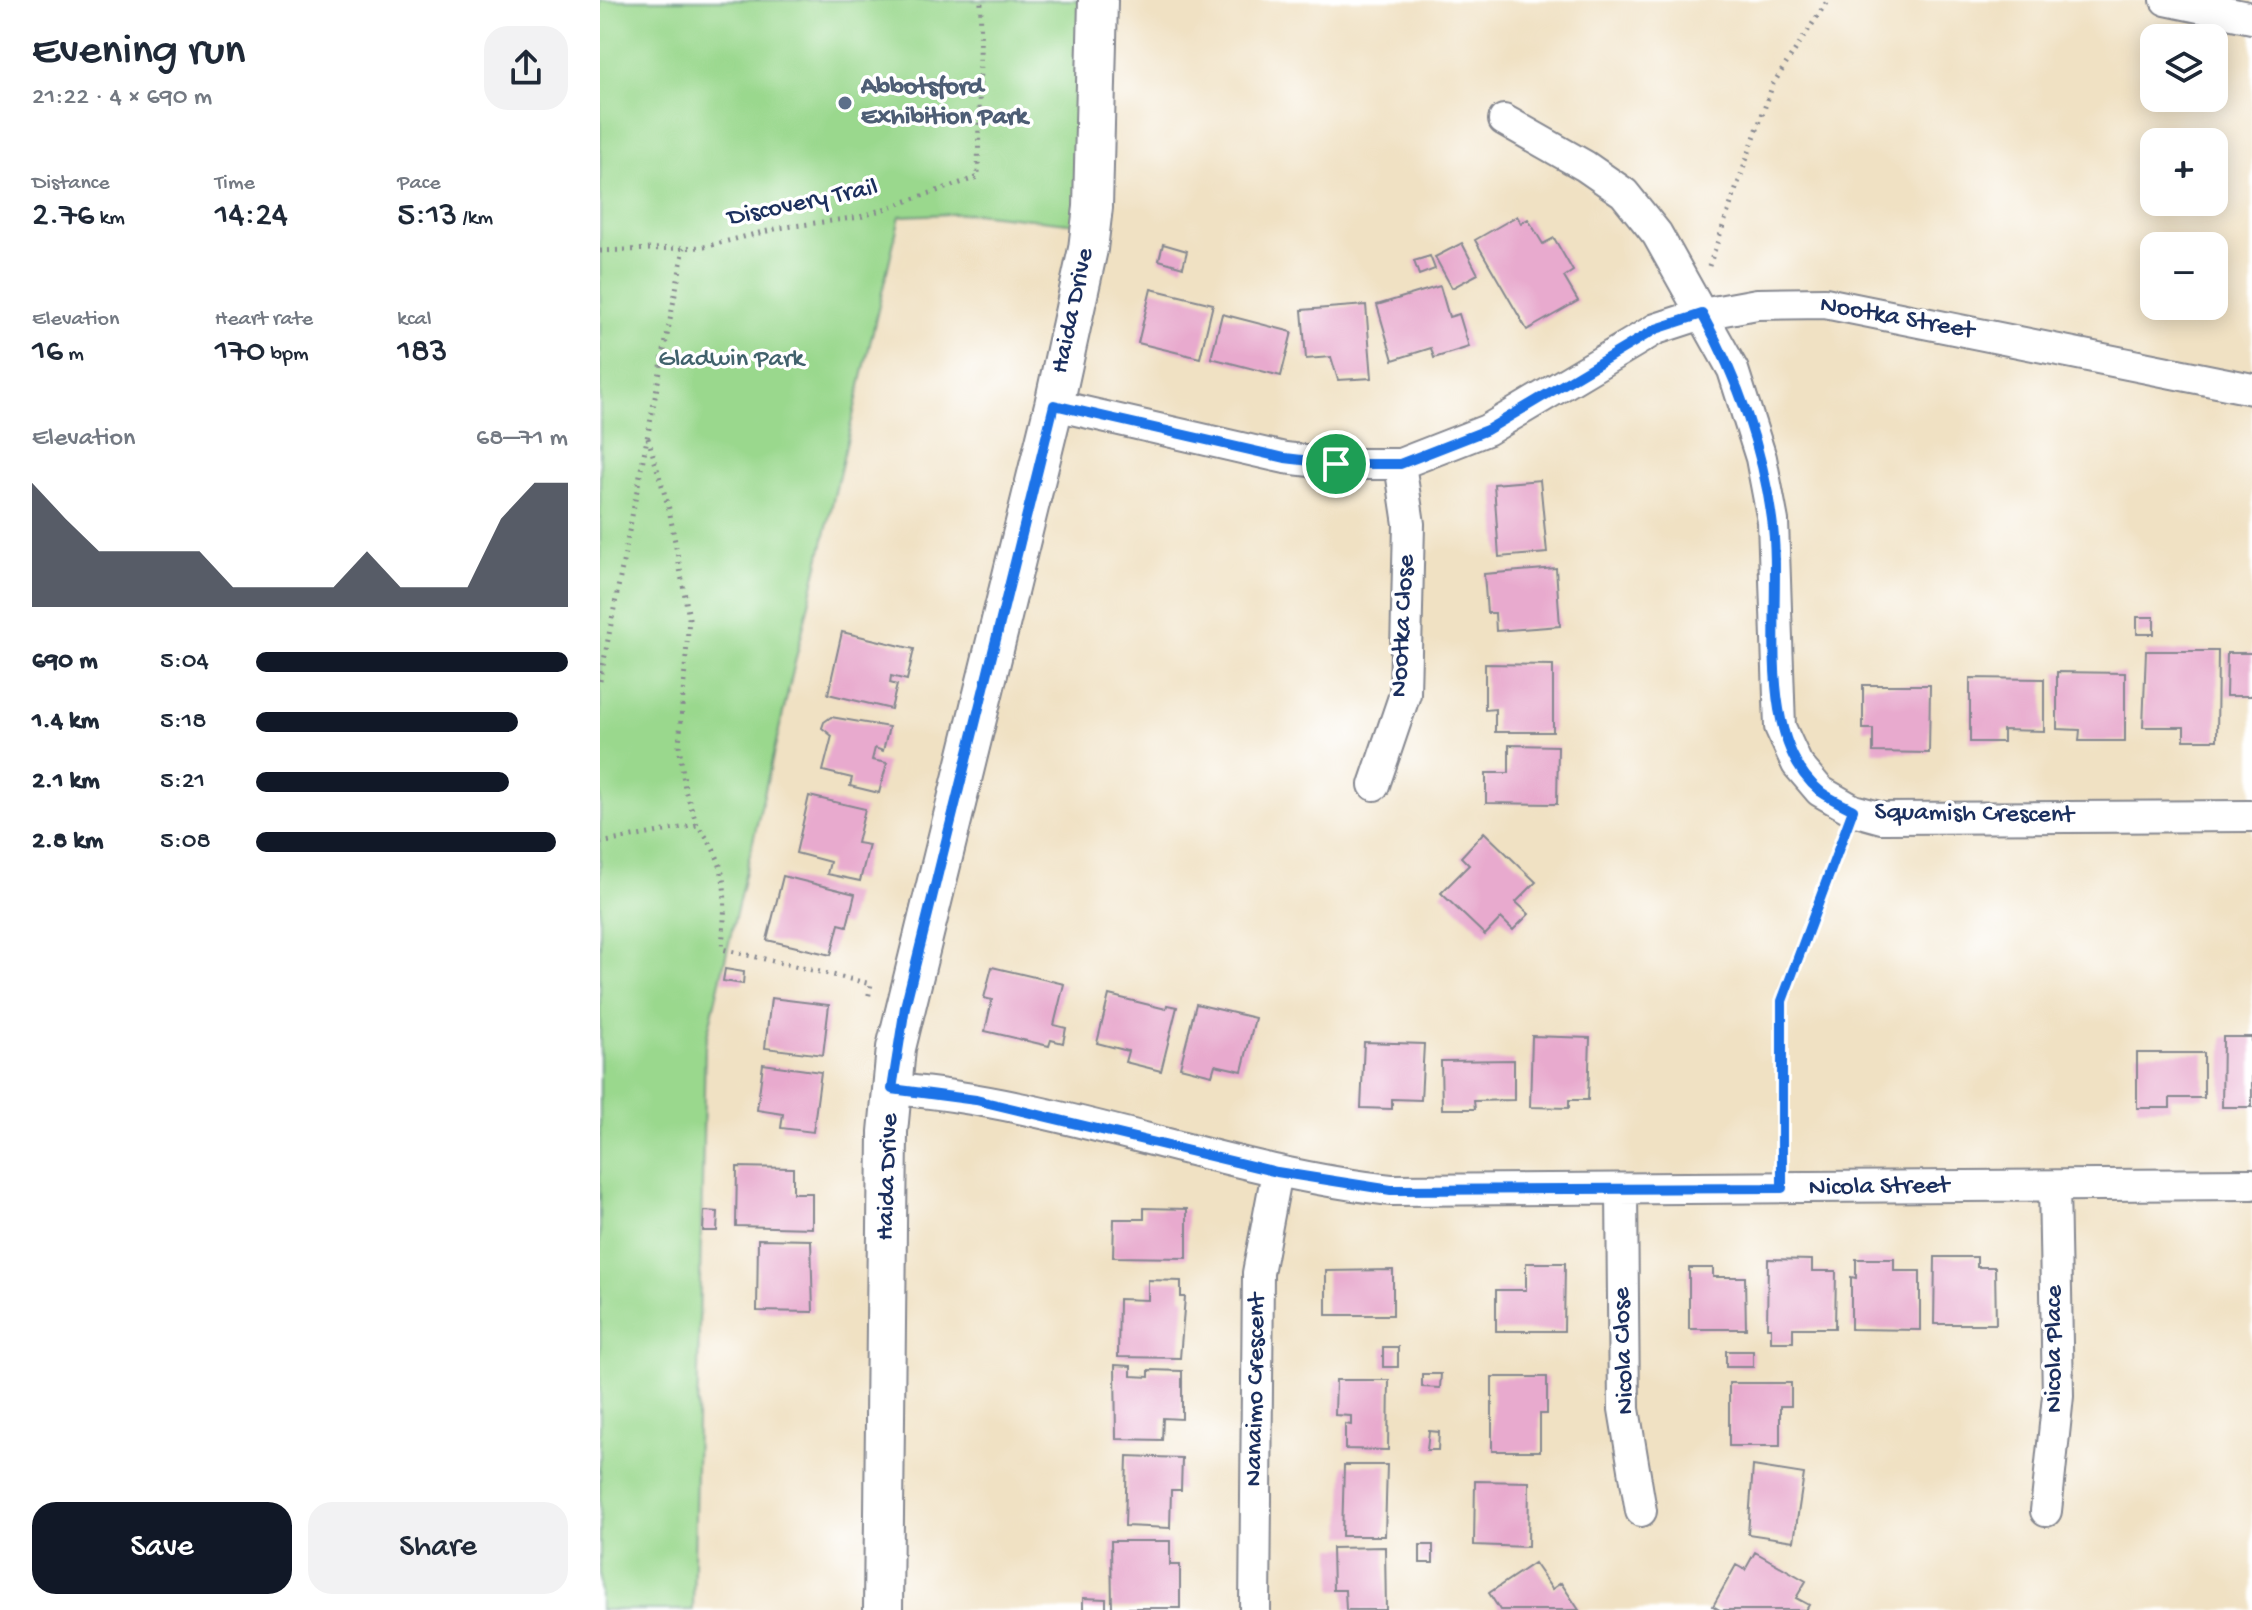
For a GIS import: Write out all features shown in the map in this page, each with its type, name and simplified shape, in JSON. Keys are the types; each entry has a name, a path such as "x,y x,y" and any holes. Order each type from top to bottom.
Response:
{"street":[{"name":"Haida Drive","path":"883,1610 888,1161 892,1089 908,993 1054,405 1088,249 1093,207 1098,0"},
{"path":"2166,0 2252,18"},
{"name":"Squamish Crescent","path":"1504,120 1585,166 1624,193 1657,234 1733,370 1761,458 1773,521 1780,727 1797,764 1820,791 1853,810 1882,818 2252,816"},
{"name":"Nootka Street","path":"1054,405 1285,458 1336,464 1400,464 1487,430 1656,329 1702,314 1757,304 1825,303 2252,389"},
{"name":"Nootka Close","path":"1374,785 1405,694 1409,524 1400,464"},
{"name":"Nicola Street","path":"892,1089 976,1100 1277,1172 1391,1190 2252,1184"},
{"name":"Nanaimo Crescent","path":"1255,1610 1258,1273 1277,1172"},
{"name":"Nicola Place","path":"2046,1511 2058,1396 2054,1186"},
{"name":"Nicola Close","path":"1622,1190 1624,1409 1641,1511"}],"path":[{"name":"Discovery Trail","path":"600,251 704,247 779,228 860,217 978,177 981,0"},
{"path":"1702,314 1709,265 1773,84 1828,0"},
{"path":"600,681 684,248"},
{"path":"647,436 669,509 689,618 679,745 685,789 697,825 716,847 726,879 722,949 871,984 868,999"},
{"path":"1782,1188 1782,1001 1853,810"},
{"path":"600,843 697,825"}],"green space":[{"name":"Gladwin Park","path":"600,0 1091,0 1086,225 975,213 900,216 705,1045 693,1610 600,1610"}],"building":[{"path":"1517,216 1521,223 1528,219 1543,244 1554,238 1573,271 1564,277 1578,301 1527,330 1475,240"},
{"path":"1462,243 1478,274 1452,288 1435,257"},
{"path":"1163,244 1187,251 1183,267 1159,260"},
{"path":"1430,256 1435,269 1419,275 1414,261"},
{"path":"1440,286 1449,317 1459,314 1469,347 1434,358 1431,348 1393,360 1377,305"},
{"path":"1151,289 1213,304 1200,358 1138,343"},
{"path":"1366,305 1372,378 1338,380 1331,357 1306,359 1302,310"},
{"path":"1222,314 1292,332 1281,376 1211,358"},
{"path":"1540,480 1547,553 1499,557 1494,484"},
{"path":"1556,568 1560,626 1496,631 1495,613 1487,613 1484,574"},
{"path":"2137,617 2154,617 2154,634 2137,634"},
{"path":"842,632 914,649 907,680 891,676 890,683 897,685 891,709 828,694"},
{"path":"2146,651 2218,651 2217,740 2184,740 2184,727 2143,727"},
{"path":"2227,653 2252,653 2252,696 2226,696"},
{"path":"1485,664 1553,665 1553,732 1495,732 1495,709 1485,710"},
{"path":"2057,672 2125,673 2125,741 2079,741 2080,730 2057,729"},
{"path":"1970,678 2044,679 2044,731 2003,730 2003,742 1970,742"},
{"path":"1863,685 1930,685 1929,753 1873,752 1873,729 1863,729"},
{"path":"831,717 889,727 883,751 875,748 872,760 887,763 879,793 850,786 852,778 823,771 832,736 822,728"},
{"path":"1509,745 1558,746 1557,804 1486,803 1486,773 1509,773"},
{"path":"809,796 865,809 857,843 869,845 860,881 827,874 830,862 796,853"},
{"path":"1484,832 1536,882 1516,902 1529,914 1513,930 1501,918 1485,935 1441,893 1469,865 1461,857"},
{"path":"783,876 855,894 847,926 839,924 831,955 767,940"},
{"path":"992,967 1064,984 1054,1025 1066,1028 1063,1043 1051,1040 1049,1046 985,1031 992,1000 984,998"},
{"path":"725,969 744,972 743,984 723,981"},
{"path":"1109,995 1166,1009 1167,1005 1177,1007 1161,1071 1125,1062 1128,1051 1097,1043"},
{"path":"771,998 829,1005 823,1055 765,1048"},
{"path":"1196,1004 1255,1018 1242,1071 1215,1065 1212,1075 1180,1067"},
{"path":"1532,1036 1590,1038 1588,1100 1569,1100 1569,1108 1530,1107"},
{"path":"2223,1037 2252,1037 2252,1107 2222,1107"},
{"path":"1364,1042 1424,1044 1421,1100 1392,1099 1392,1109 1361,1108"},
{"path":"2137,1053 2204,1053 2204,1098 2170,1098 2170,1108 2137,1108"},
{"path":"1514,1060 1514,1100 1474,1101 1475,1109 1442,1109 1441,1061"},
{"path":"763,1064 821,1072 813,1132 781,1128 783,1114 757,1110"},
{"path":"737,1167 793,1168 793,1193 812,1193 812,1228 736,1226"},
{"path":"1144,1208 1187,1209 1187,1258 1113,1257 1114,1219 1144,1219"},
{"path":"704,1211 718,1212 717,1231 703,1231"},
{"path":"758,1239 811,1240 813,1312 757,1311"},
{"path":"1935,1257 1977,1257 1977,1267 1995,1267 1996,1324 1934,1324"},
{"path":"1768,1259 1812,1260 1812,1271 1836,1271 1835,1328 1793,1328 1793,1342 1771,1342 1771,1328 1767,1328"},
{"path":"1856,1259 1894,1259 1894,1271 1920,1271 1920,1330 1851,1329 1851,1277 1856,1278"},
{"path":"1526,1263 1565,1263 1564,1331 1496,1331 1496,1290 1526,1290"},
{"path":"1689,1268 1713,1268 1713,1277 1745,1277 1746,1329 1689,1329"},
{"path":"1393,1270 1393,1315 1326,1315 1326,1271"},
{"path":"1148,1280 1181,1281 1181,1297 1185,1297 1180,1358 1118,1357 1119,1299 1148,1300"},
{"path":"1383,1347 1398,1347 1398,1367 1383,1367"},
{"path":"1726,1351 1753,1351 1753,1367 1726,1367"},
{"path":"1115,1365 1131,1366 1131,1376 1149,1377 1149,1370 1182,1371 1182,1419 1163,1418 1162,1440 1116,1439"},
{"path":"1422,1374 1441,1374 1440,1388 1422,1387"},
{"path":"1492,1377 1547,1377 1547,1414 1540,1414 1540,1451 1492,1451"},
{"path":"1336,1380 1389,1380 1388,1450 1345,1449 1345,1424 1351,1425 1351,1416 1335,1415"},
{"path":"1729,1383 1791,1383 1791,1406 1780,1406 1780,1446 1729,1446"},
{"path":"1429,1431 1439,1432 1438,1450 1427,1450"},
{"path":"1127,1456 1182,1458 1181,1490 1171,1490 1170,1528 1125,1526"},
{"path":"1344,1465 1387,1465 1385,1536 1342,1536"},
{"path":"1753,1466 1804,1474 1794,1541 1748,1534"},
{"path":"1475,1481 1529,1482 1528,1547 1474,1545"},
{"path":"1111,1541 1170,1541 1170,1565 1180,1565 1180,1608 1112,1608"},
{"path":"1420,1545 1433,1545 1433,1563 1420,1563"},
{"path":"1385,1547 1386,1610 1346,1610 1345,1590 1333,1590 1332,1548"},
{"path":"1755,1552 1806,1581 1796,1598 1809,1605 1806,1610 1720,1610 1713,1606 1736,1565 1745,1570"},
{"path":"1534,1563 1552,1589 1561,1583 1579,1610 1500,1610 1489,1593"},
{"path":"1083,1598 1106,1599 1106,1610 1083,1610"}],"place":[{"name":"Abbotsford Exhibition Park","path":"845,103"}],"route":[{"path":"1702,314 1733,370 1761,458 1773,521 1780,727 1797,764 1820,791 1853,810 1782,1001 1782,1188 1391,1190 1277,1172 976,1100 892,1089 896,1048 905,1007 1054,405 1285,458 1336,464 1400,464 1487,430 1656,329 1702,314"}]}
